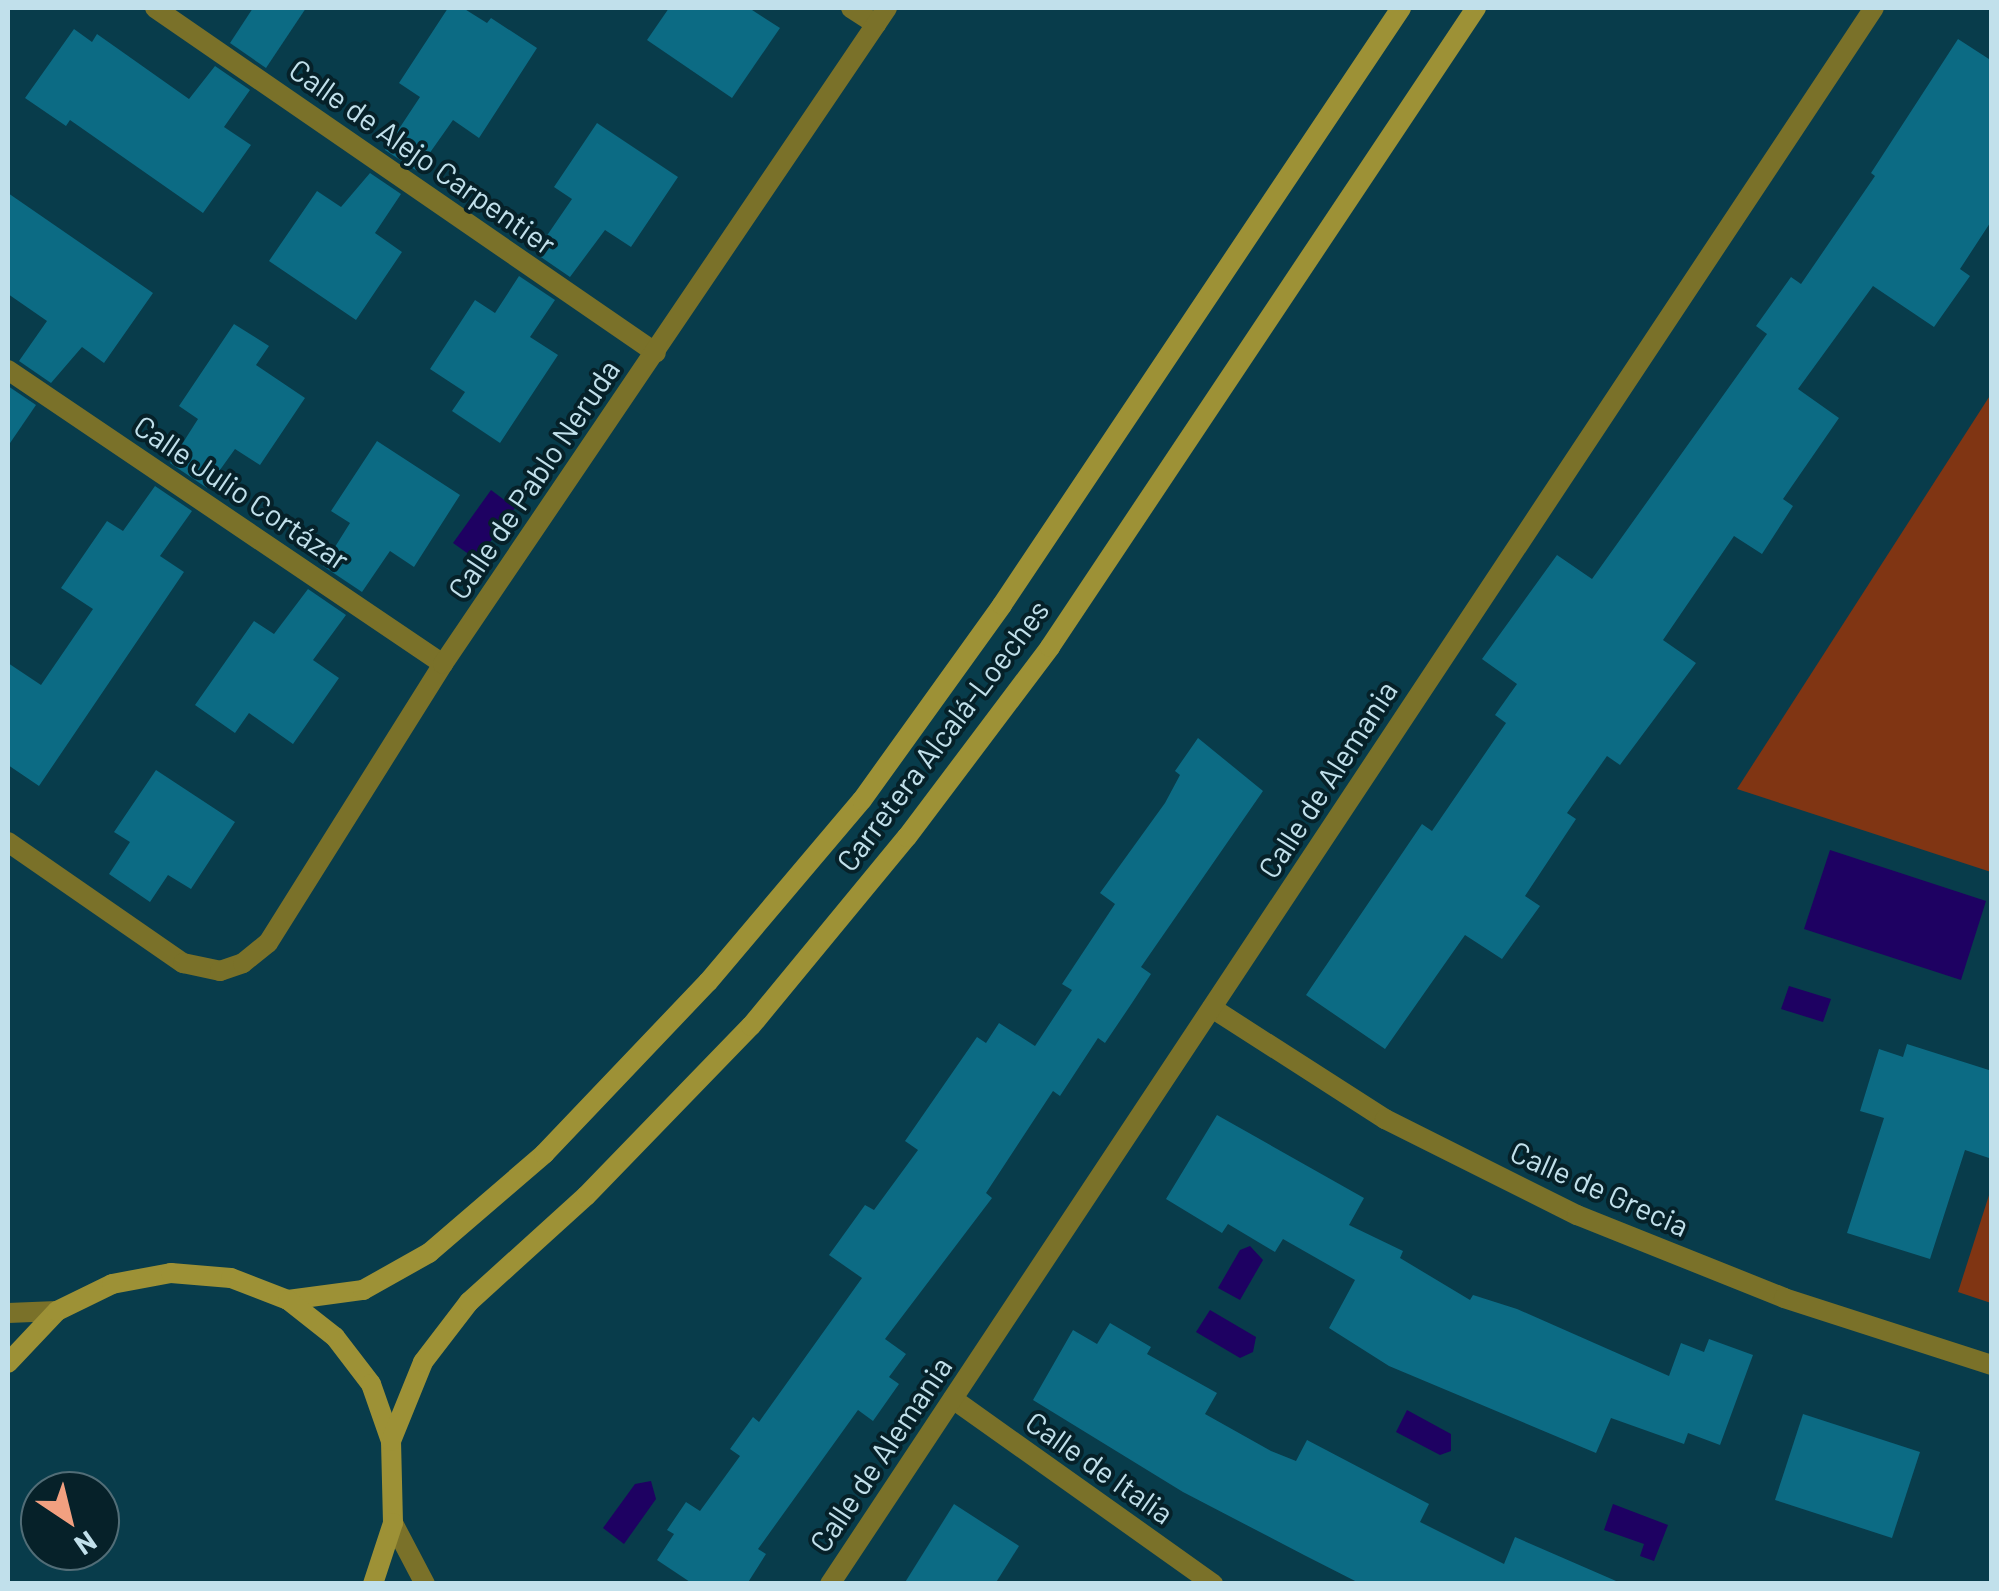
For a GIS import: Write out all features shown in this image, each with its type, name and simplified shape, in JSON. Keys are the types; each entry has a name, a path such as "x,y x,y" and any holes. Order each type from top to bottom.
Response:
{"main road":[{"name":"Carretera Alcalá-Loeches","path":"288,1300 364,1290 429,1253 544,1154 708,982 862,800 978,638 1400,8"},
{"name":"Carretera Alcalá-Loeches","path":"391,1441 423,1362 469,1302 586,1196 751,1026 908,837 1050,646 1476,8"},
{"path":"8,1362 58,1311 112,1284 171,1272 231,1278 288,1300 347,1352 370,1384 391,1441 393,1523 373,1584"}],"street":[{"name":"Calle de Alejo Carpentier","path":"156,8 656,353"},
{"path":"851,8 882,16"},
{"name":"Calle de Alemania","path":"830,1584 1874,8"},
{"name":"Calle de Pablo Neruda","path":"8,842 183,962 220,971 243,964 268,943 443,664 882,16"},
{"name":"Calle Julio Cortázar","path":"8,370 443,664"},
{"name":"Calle de Grecia","path":"1212,1008 1385,1119 1577,1215 1784,1298 1925,1348 1992,1364"},
{"path":"8,1312 58,1311"},
{"name":"Calle de Italia","path":"953,1399 1213,1584"},
{"path":"393,1523 425,1584"}],"shaded area":[{"path":"1991,394 1992,872 1737,789"},
{"path":"491,490 515,508 477,560 453,543"},
{"path":"1830,850 1986,901 1961,980 1804,929"},
{"path":"1789,986 1831,999 1823,1022 1781,1009"},
{"path":"1991,1189 1991,1303 1958,1292"},
{"path":"1250,1246 1263,1260 1240,1300 1218,1288 1240,1250"},
{"path":"1210,1310 1256,1337 1253,1352 1240,1358 1196,1332"},
{"path":"1407,1410 1451,1434 1451,1451 1440,1455 1396,1432"},
{"path":"651,1481 656,1499 624,1544 603,1528 635,1484"},
{"path":"1613,1504 1668,1525 1654,1561 1640,1556 1644,1544 1604,1530"}],"building":[{"path":"253,8 306,8 266,68 230,43"},
{"path":"448,8 463,8 487,23 491,18 537,48 479,138 453,120 417,171 385,150 420,97 399,83"},
{"path":"669,8 749,8 780,28 732,98 647,40"},
{"path":"74,29 92,42 97,34 189,99 215,66 250,90 224,127 251,145 203,213 70,120 66,126 25,98"},
{"path":"1958,39 1992,61 1992,220 1960,269 1970,276 1934,327 1873,286 1798,389 1839,418 1783,499 1793,506 1762,554 1734,536 1663,640 1696,663 1620,765 1607,756 1567,813 1576,819 1525,896 1540,906 1502,959 1465,935 1385,1049 1306,995 1422,824 1432,831 1506,723 1495,715 1517,684 1482,659 1557,555 1592,579 1767,334 1756,326 1791,277 1801,284 1875,176 1871,173"},
{"path":"597,123 678,177 631,247 605,230 570,277 535,253 572,199 554,187"},
{"path":"370,173 401,194 375,233 402,252 356,320 269,261 317,191 341,207"},
{"path":"8,193 153,293 104,363 82,347 51,383 19,361 47,321 8,294"},
{"path":"519,276 555,300 530,337 558,355 500,443 452,411 465,392 430,369 475,300 495,313"},
{"path":"234,324 269,346 256,365 305,398 260,465 235,449 207,488 170,463 198,419 179,406"},
{"path":"8,386 36,405 8,446"},
{"path":"377,441 460,495 414,567 390,551 362,592 323,566 350,523 331,511"},
{"path":"155,486 192,511 160,556 184,572 39,786 8,765 8,663 41,685 93,609 61,588 107,521 123,531"},
{"path":"308,589 346,615 313,660 339,678 293,744 249,713 235,733 195,705 254,621 274,634"},
{"path":"1198,738 1263,791 1141,967 1151,974 1105,1043 1098,1038 1060,1096 1053,1091 986,1193 992,1198 885,1339 906,1354 889,1377 899,1384 873,1421 858,1410 758,1549 766,1554 747,1584 693,1584 657,1560 674,1534 667,1530 686,1502 700,1511 740,1456 730,1449 753,1417 759,1422 862,1278 829,1255 865,1205 874,1210 918,1150 905,1141 977,1037 986,1043 999,1023 1035,1046 1072,990 1062,984 1115,904 1100,893 1165,803 1180,775 1175,771"},
{"path":"156,770 235,822 191,889 168,875 150,902 109,874 130,842 114,832"},
{"path":"1907,1044 1992,1071 1992,1159 1965,1150 1930,1259 1847,1233 1884,1118 1860,1111 1879,1049 1903,1057"},
{"path":"1217,1115 1364,1198 1349,1225 1403,1251 1400,1258 1470,1300 1473,1295 1517,1309 1669,1376 1681,1343 1704,1352 1709,1339 1753,1355 1720,1445 1688,1433 1684,1444 1611,1418 1596,1453 1389,1366 1329,1328 1355,1280 1283,1239 1275,1252 1228,1224 1222,1233 1166,1199"},
{"path":"1110,1323 1151,1347 1147,1354 1217,1393 1205,1414 1271,1451 1296,1461 1307,1440 1429,1504 1420,1522 1504,1564 1515,1537 1623,1584 1361,1584 1183,1492 1033,1400 1073,1330 1097,1344"},
{"path":"1803,1414 1920,1452 1892,1538 1775,1500"},
{"path":"954,1504 1019,1546 995,1584 904,1584"}]}
